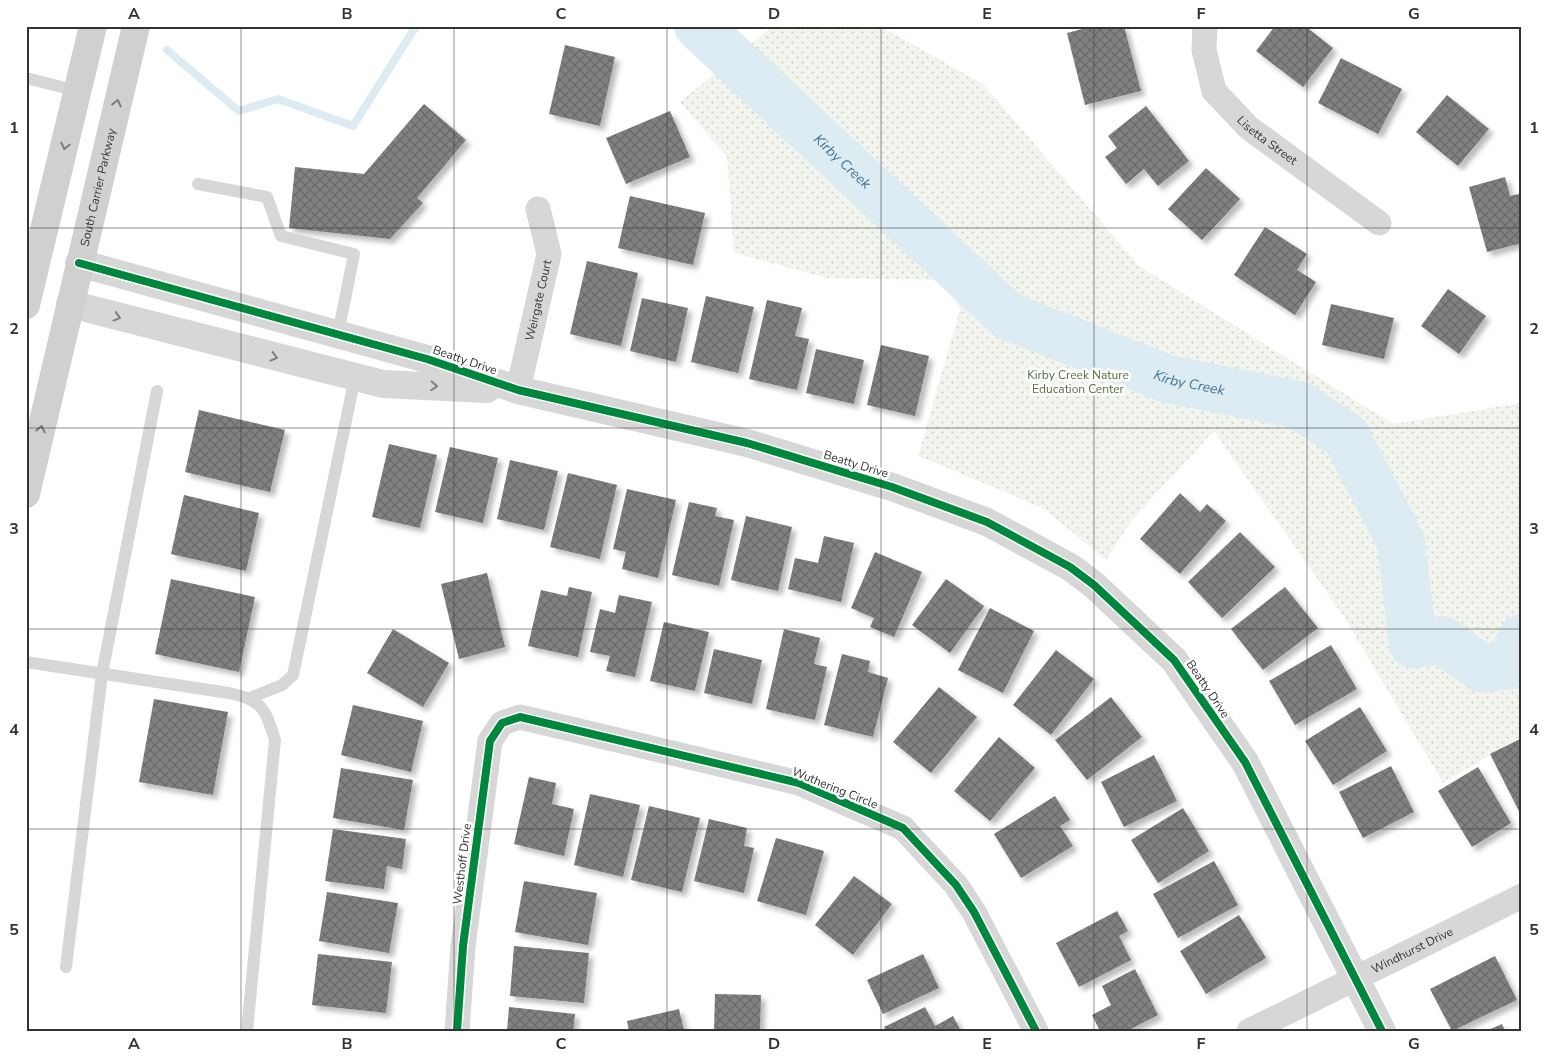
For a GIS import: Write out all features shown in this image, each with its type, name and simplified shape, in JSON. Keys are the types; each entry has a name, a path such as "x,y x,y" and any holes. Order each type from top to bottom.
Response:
{"main road":[{"path":"70,304 27,298 33,253 78,91 93,26"},
{"name":"South Carrier Parkway","path":"26,494 136,26"},
{"path":"33,253 79,263"}],"street":[{"name":"Lisetta Street","path":"1205,26 1204,50 1214,91 1249,128 1379,223"},
{"name":"Weirgate Court","path":"518,390 549,254 538,209"},
{"name":"Beatty Drive","path":"79,263 427,358 518,390 747,442 892,487 987,522 1070,567 1094,585 1174,660 1245,762 1382,1031"},
{"name":"Beatty Drive","path":"70,304 383,384 518,390"},
{"name":"Westhoff Drive","path":"457,1031 463,946 490,741 502,723 520,717"},
{"name":"Wuthering Circle","path":"520,717 799,783 903,828 956,885 1036,1031"},
{"name":"Windhurst Drive","path":"1248,1031 1522,896"}],"lane":[{"path":"26,78 78,91"},
{"path":"198,184 267,197 281,236 354,254 338,334"},
{"path":"250,698 282,685 293,675 355,377"},
{"path":"66,967 102,674 157,391"},
{"path":"26,662 250,698 263,708 275,740 247,1031"}],"green space":[{"name":"Kirby Creek Nature Education Center","path":"773,26 880,26 983,84 1139,266 1393,424 1515,404 1522,399 1522,736 1443,783 1344,617 1214,431 1132,520 1106,560 1043,508 918,456 960,309 945,280 827,278 734,253 727,157 680,102"}],"building":[{"path":"1094,26 1124,26 1141,91 1085,105 1067,33"},
{"path":"1275,26 1305,26 1333,48 1303,87 1256,51"},
{"path":"565,45 615,57 600,126 549,114"},
{"path":"1341,58 1402,89 1378,134 1318,103"},
{"path":"1447,95 1489,129 1458,166 1416,132"},
{"path":"424,104 466,140 417,198 423,203 390,239 289,228 295,167 364,174"},
{"path":"1146,106 1189,161 1158,186 1144,169 1126,184 1105,157 1117,148 1108,136"},
{"path":"670,111 690,157 626,184 606,138"},
{"path":"1206,168 1240,199 1202,240 1168,209"},
{"path":"1505,177 1510,196 1519,194 1522,203 1522,243 1487,252 1469,187"},
{"path":"630,196 705,213 693,265 618,248"},
{"path":"1265,227 1307,254 1297,270 1316,282 1295,315 1234,275"},
{"path":"587,261 638,273 621,346 570,334"},
{"path":"1448,289 1486,316 1459,354 1421,326"},
{"path":"706,296 754,307 738,373 691,362"},
{"path":"642,298 688,308 676,362 630,351"},
{"path":"767,300 802,308 795,336 809,339 797,390 749,379"},
{"path":"1331,304 1394,318 1384,359 1322,345"},
{"path":"881,345 929,356 915,416 867,405"},
{"path":"816,349 864,360 854,404 806,393"},
{"path":"199,410 285,430 270,492 185,472"},
{"path":"389,444 437,455 420,528 372,517"},
{"path":"450,447 498,458 483,523 435,512"},
{"path":"510,460 558,471 544,530 497,519"},
{"path":"568,473 617,485 600,559 550,547"},
{"path":"627,489 676,500 658,578 622,569 626,552 613,549"},
{"path":"1180,493 1200,512 1207,504 1226,521 1180,574 1140,539"},
{"path":"184,495 259,513 246,571 171,554"},
{"path":"689,502 717,508 715,516 734,520 719,586 672,575"},
{"path":"746,516 792,527 778,591 731,580"},
{"path":"1240,532 1275,567 1222,618 1188,582"},
{"path":"824,536 854,543 841,602 788,589 795,558 818,563"},
{"path":"875,552 922,572 894,637 870,627 874,618 851,608"},
{"path":"487,573 505,647 459,659 441,584"},
{"path":"171,579 255,597 239,672 155,654"},
{"path":"946,579 984,606 950,653 912,625"},
{"path":"569,587 592,592 578,657 528,646 541,590 567,596"},
{"path":"1285,587 1318,628 1263,670 1231,629"},
{"path":"619,595 652,602 635,677 606,671 610,656 590,652 600,609 615,613"},
{"path":"990,608 1034,631 1003,693 958,670"},
{"path":"664,622 709,632 695,691 650,681"},
{"path":"393,629 449,663 423,707 367,673"},
{"path":"784,629 820,638 814,664 827,667 815,720 766,709"},
{"path":"1331,645 1357,689 1295,725 1269,681"},
{"path":"714,649 762,660 752,704 704,693"},
{"path":"1056,650 1094,679 1051,735 1013,705"},
{"path":"842,654 870,661 868,672 888,678 873,737 824,725"},
{"path":"939,687 977,717 931,773 893,742"},
{"path":"1111,697 1142,737 1087,780 1055,740"},
{"path":"154,699 228,712 213,795 139,782"},
{"path":"353,705 423,721 411,772 341,755"},
{"path":"1360,707 1387,751 1333,785 1305,741"},
{"path":"999,737 1035,768 990,821 954,791"},
{"path":"1522,738 1522,817 1490,754"},
{"path":"1154,755 1177,801 1124,827 1101,782"},
{"path":"1391,766 1414,812 1363,838 1339,792"},
{"path":"1478,767 1511,823 1472,847 1438,791"},
{"path":"341,768 413,780 404,830 333,818"},
{"path":"529,777 556,783 552,804 574,809 564,856 514,844"},
{"path":"590,794 640,805 623,877 574,865"},
{"path":"1055,796 1070,820 1060,826 1073,846 1021,878 994,834"},
{"path":"649,806 700,818 682,892 631,880"},
{"path":"1183,808 1209,851 1158,883 1131,840"},
{"path":"709,819 747,828 744,846 754,848 744,893 694,881"},
{"path":"333,829 406,839 402,869 387,866 384,889 325,881"},
{"path":"776,838 824,851 806,915 757,901"},
{"path":"1214,861 1238,905 1178,938 1153,894"},
{"path":"854,876 892,904 853,955 815,925"},
{"path":"524,881 597,893 588,945 515,932"},
{"path":"327,892 398,903 389,953 319,941"},
{"path":"1117,911 1128,931 1119,936 1131,960 1079,987 1056,943"},
{"path":"1239,915 1266,958 1206,994 1180,951"},
{"path":"514,946 589,953 584,1003 510,996"},
{"path":"318,954 392,962 386,1013 312,1005"},
{"path":"923,954 939,988 883,1014 867,980"},
{"path":"1495,956 1517,1000 1452,1031 1430,989"},
{"path":"1135,969 1158,1015 1127,1031 1100,1031 1092,1015 1111,1005 1102,986"},
{"path":"715,994 761,995 760,1031 714,1031"},
{"path":"509,1007 575,1014 573,1031 507,1031"},
{"path":"925,1007 935,1026 953,1016 961,1031 886,1031 884,1027"},
{"path":"679,1009 684,1031 629,1031 627,1021"},
{"path":"1502,1024 1505,1031 1486,1031"}],"waterway":[{"path":"167,50 239,111 278,99 353,126 416,26"},
{"name":"Kirby Creek","path":"698,26 1008,316 1168,379 1299,405 1346,436 1401,542 1413,644 1442,640 1483,669 1509,665 1522,638"}],"cycle path":[{"path":"79,263 427,359 518,390 747,443 892,487 987,522 1070,567 1094,585 1174,660 1245,762 1382,1031"},
{"path":"457,1031 463,946 490,741 502,723 520,717 799,783 903,828 956,885 974,912 1036,1031"}]}
